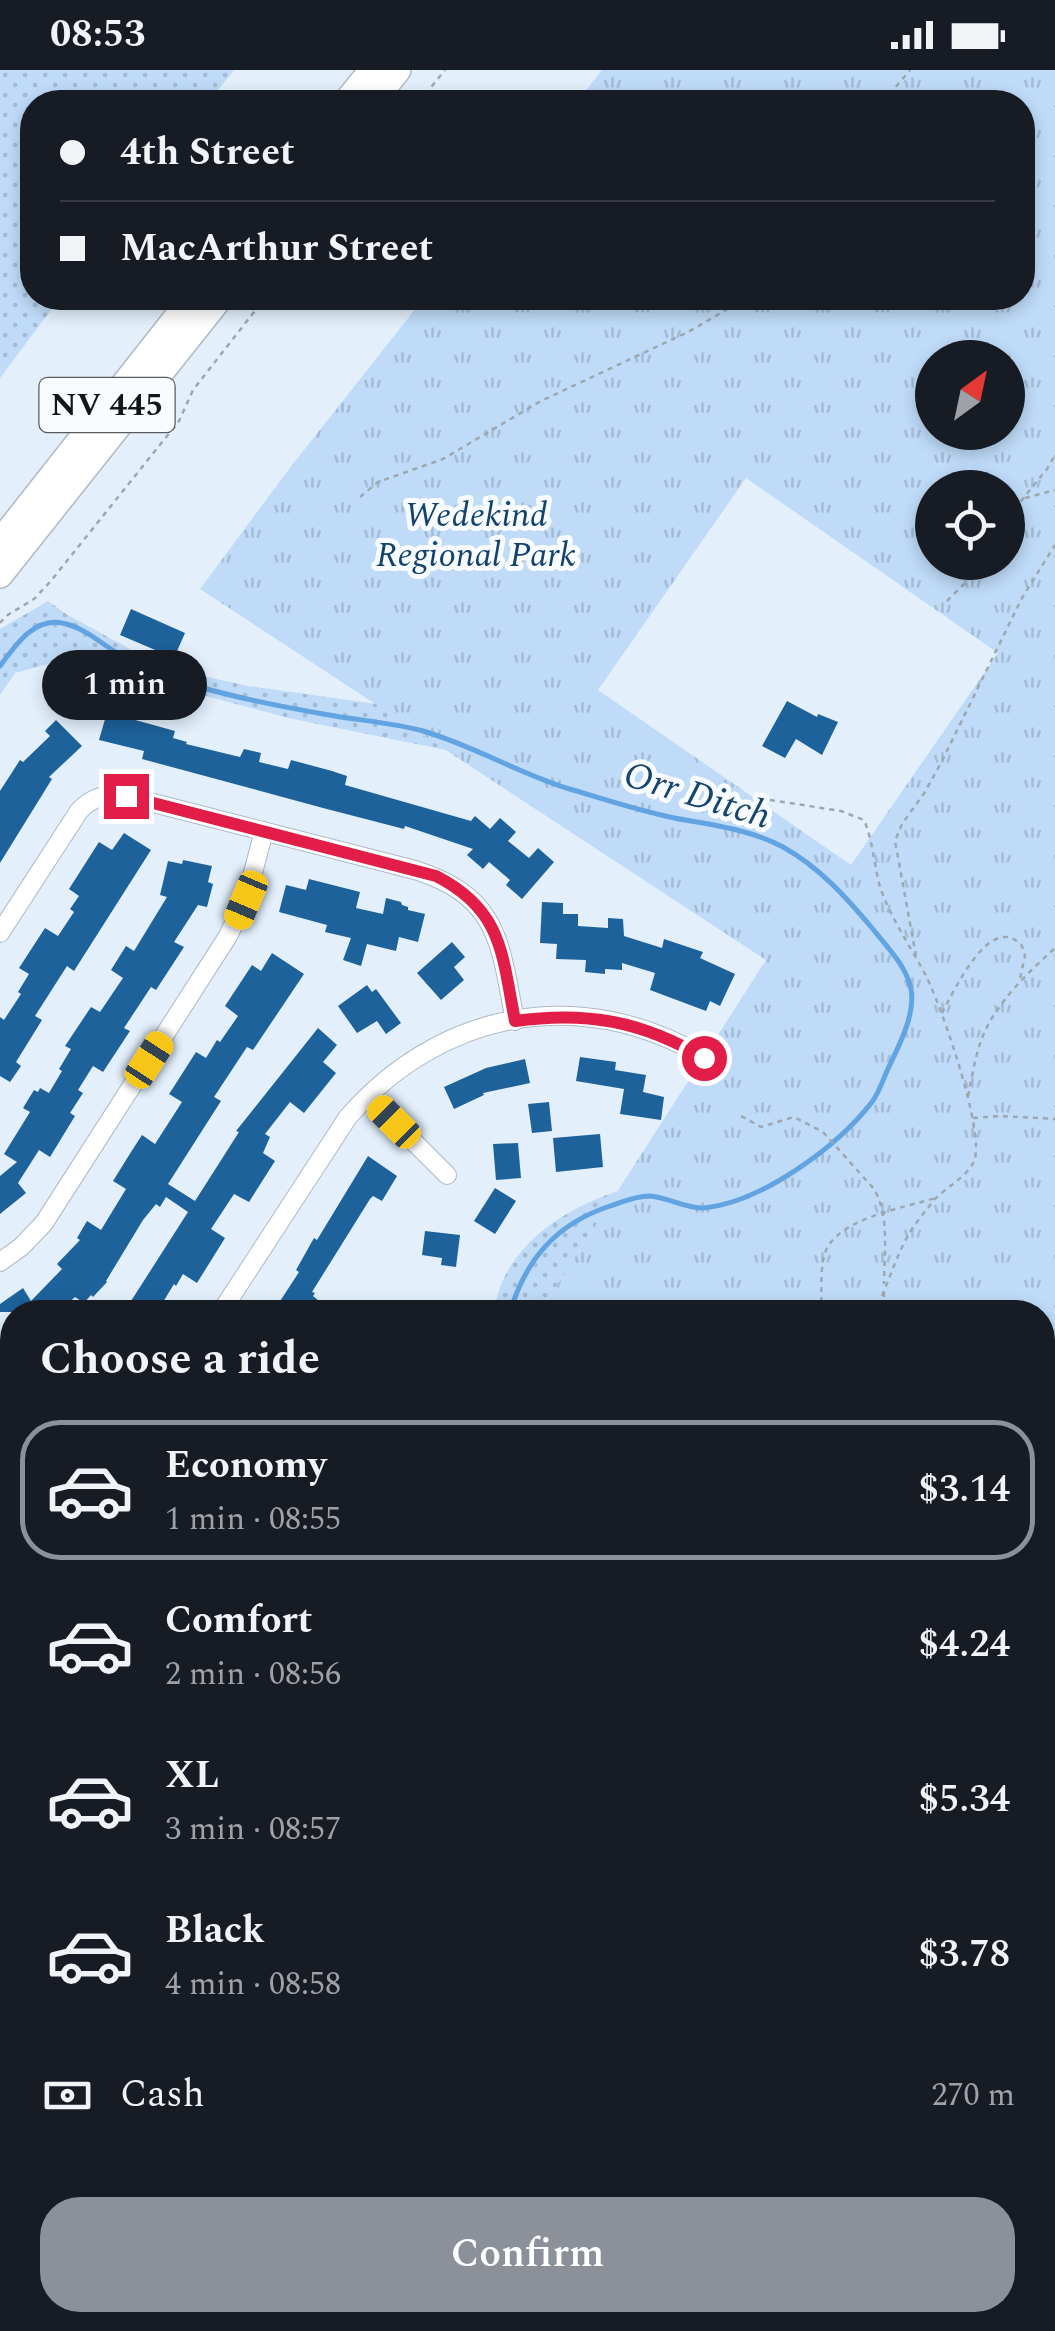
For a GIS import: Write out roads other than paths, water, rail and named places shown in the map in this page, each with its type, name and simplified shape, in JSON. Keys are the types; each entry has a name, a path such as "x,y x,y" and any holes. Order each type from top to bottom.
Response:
{"main road":[{"path":"356,90 372,70"},
{"path":"382,90 398,70"},
{"name":"NV 445","path":"0,542 183,310"},
{"name":"NV 445","path":"0,575 210,310"}],"street":[{"path":"0,933 79,810 95,797 126,796 436,876 468,896 492,926 500,945 515,1021"},
{"path":"0,1262 44,1223 228,936 246,900 264,831"},
{"path":"229,1300 341,1128 398,1069 439,1044 486,1027 564,1016 620,1022 668,1038 704,1058"},
{"path":"368,1096 447,1175"}],"waterway":[{"name":"Orr Ditch","path":"0,666 34,629 52,622 62,623 87,633 142,666 193,685 282,706 423,731 573,790 757,836 783,847 820,873 889,949 911,989 908,1021 874,1099 839,1137 797,1170 726,1204 697,1208 644,1196 591,1214 559,1233 546,1246 534,1260 514,1300"}],"park label":[{"name":"Wedekind Regional Park","path":"476,535"}]}
